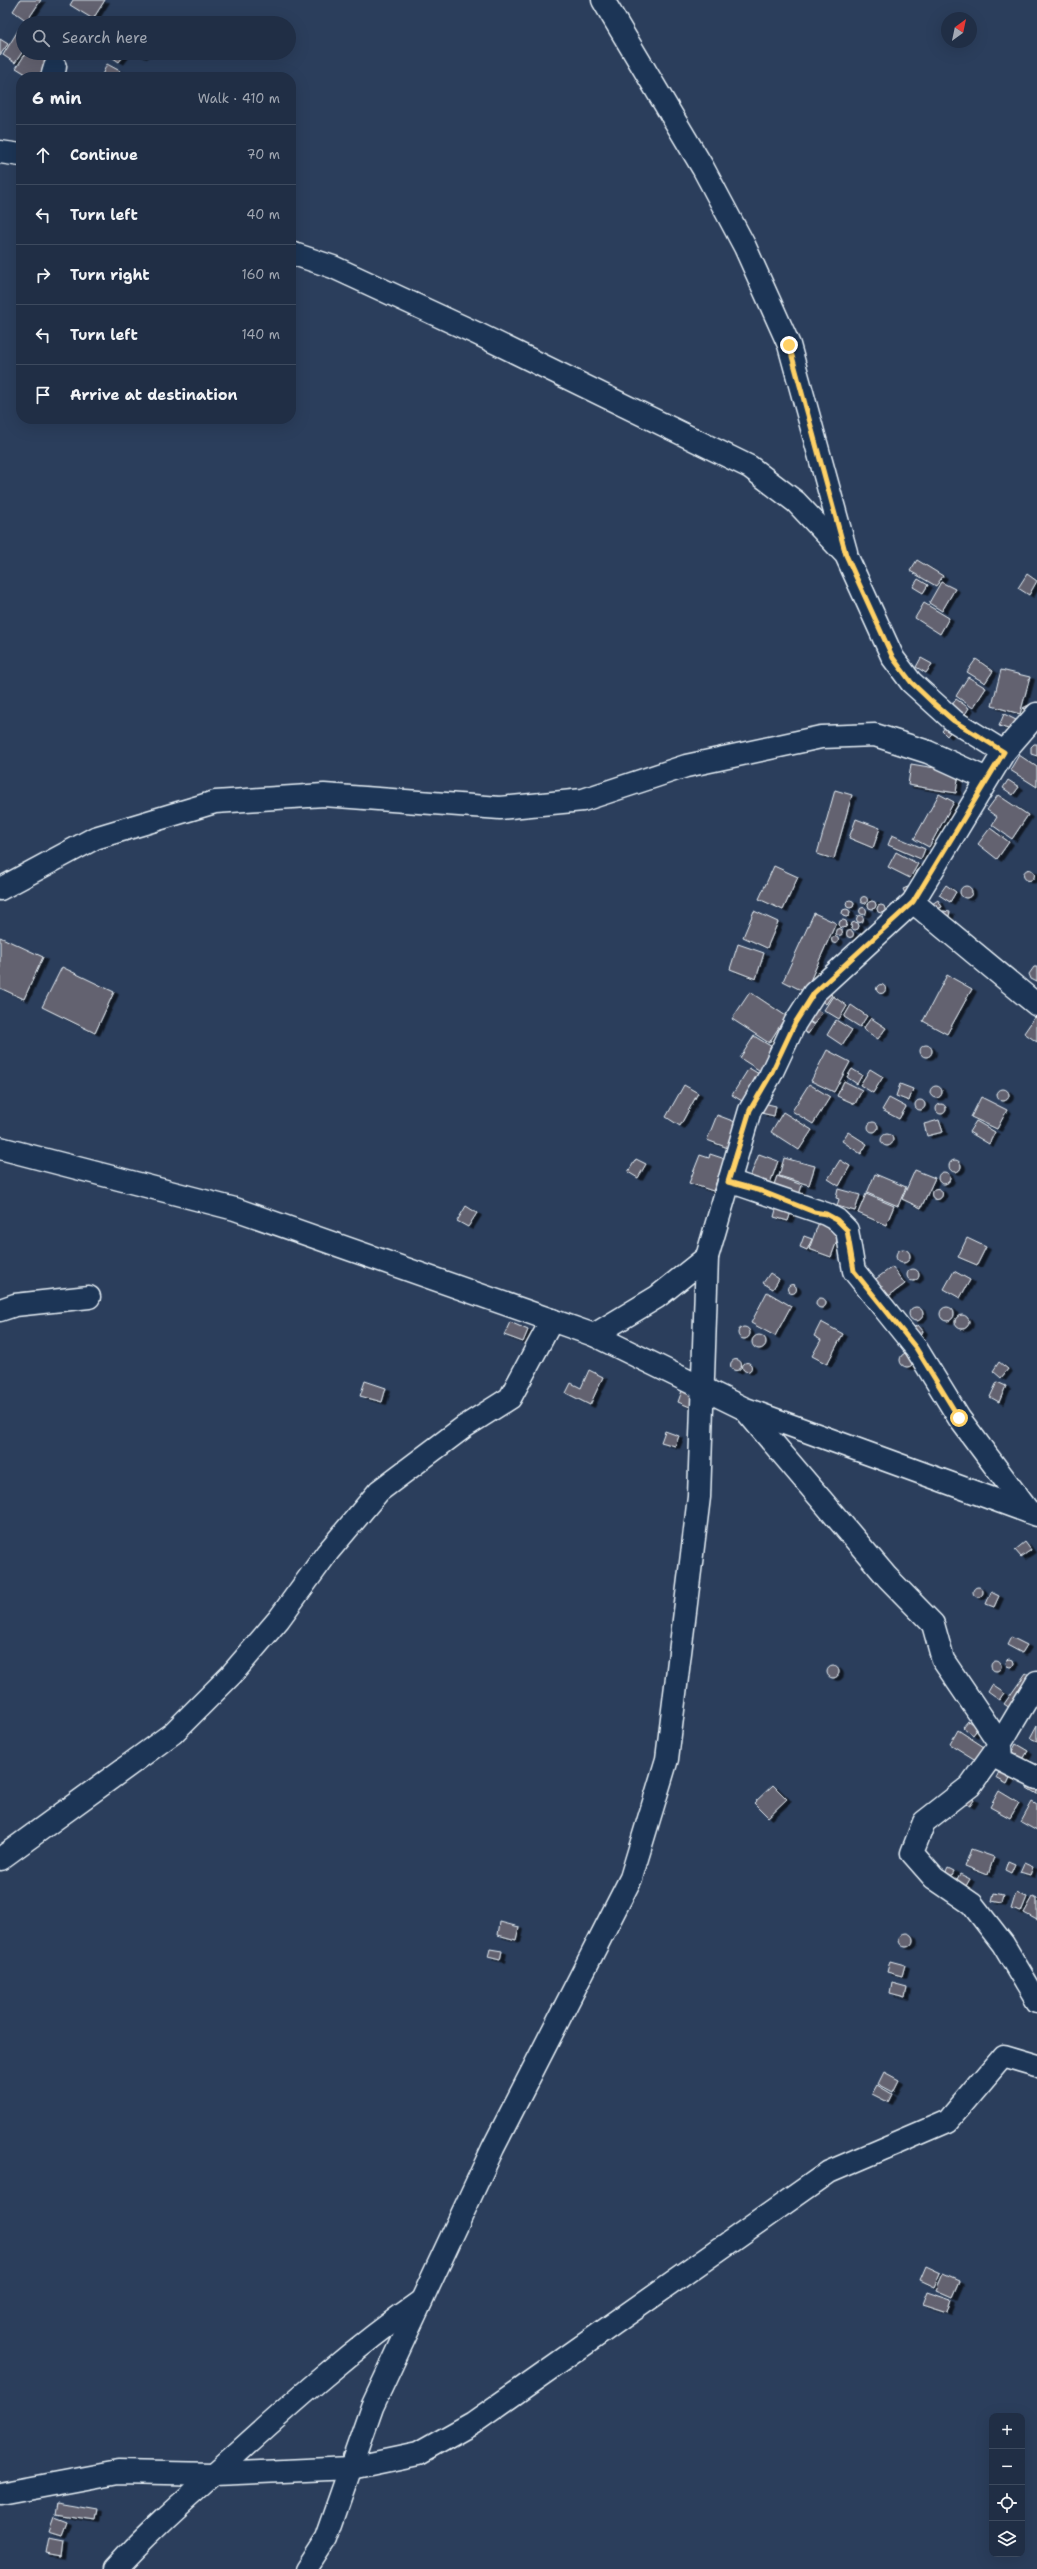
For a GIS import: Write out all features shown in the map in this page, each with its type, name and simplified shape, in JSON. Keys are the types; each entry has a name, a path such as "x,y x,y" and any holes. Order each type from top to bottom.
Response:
{"street":[{"path":"603,0 703,168 745,247 789,345 846,555 893,658 911,682 954,721 1004,752"},
{"path":"0,152 16,154"},
{"path":"296,255 333,267 478,334 750,466 796,502 846,555"},
{"path":"306,2569 326,2538 372,2407 493,2148 631,1878 667,1759 699,1498 707,1257 750,1110 770,1076 795,1023 814,993 913,902 1004,752 1037,714"},
{"path":"0,889 95,838 215,802 324,795 500,808 575,800 686,766 822,737 875,735 928,752 987,779"},
{"path":"913,902 1037,1005"},
{"path":"0,1148 235,1209 552,1320 594,1335 743,1408 1033,1514"},
{"path":"728,1182 761,1191 814,1212 826,1214 837,1220 847,1230 854,1271 916,1348 959,1418 1033,1514"},
{"path":"594,1335 657,1297 707,1257"},
{"path":"0,1310 15,1305 89,1297"},
{"path":"0,1859 173,1733 231,1675 279,1619 327,1553 379,1491 464,1427 510,1398 552,1320"},
{"path":"743,1408 887,1577 933,1624 943,1660 1000,1744 1001,1760 1037,1778"},
{"path":"1037,1682 1000,1744 970,1786 924,1822 912,1852 934,1878 972,1904 1003,1944 1037,2001"},
{"path":"0,2494 118,2472 214,2474 351,2468 418,2454 473,2423 829,2172 948,2121 1003,2056 1037,2066"},
{"path":"115,2569 144,2537 286,2409 389,2323 422,2301"}],"building":[{"path":"20,0 41,0 30,16 20,16 13,11"},
{"path":"73,0 105,0 95,16 88,16 70,5"},
{"path":"16,34 17,60 15,63 3,55"},
{"path":"0,39 8,44 0,55"},
{"path":"21,60 51,60 44,72 23,72 16,68"},
{"path":"107,64 120,71 120,72 103,72"},
{"path":"917,560 943,576 936,586 910,571"},
{"path":"1027,574 1037,581 1029,595 1018,588"},
{"path":"918,579 928,585 923,593 913,587"},
{"path":"941,582 955,589 942,611 929,603"},
{"path":"924,603 949,618 940,634 915,618"},
{"path":"921,658 932,664 926,673 916,667"},
{"path":"976,659 993,671 985,683 967,672"},
{"path":"1001,670 1030,677 1020,714 992,706"},
{"path":"968,677 986,688 973,708 956,696"},
{"path":"956,699 969,708 960,722 947,713"},
{"path":"1029,705 1032,707 1027,714 1023,708"},
{"path":"1004,714 1018,721 1014,731 999,726"},
{"path":"946,726 952,730 947,736 942,731"},
{"path":"1034,744 1037,744 1037,756 1031,754 1031,747"},
{"path":"1019,755 1037,767 1037,787 1010,770"},
{"path":"911,764 959,772 956,793 908,785"},
{"path":"1008,780 1019,787 1013,795 1003,788"},
{"path":"835,790 852,795 834,859 817,854"},
{"path":"939,794 954,802 929,847 914,839"},
{"path":"998,795 1028,815 1012,839 992,825 997,817 987,810"},
{"path":"856,819 880,828 873,848 849,838"},
{"path":"990,828 1009,842 997,859 978,844"},
{"path":"892,835 925,849 921,859 888,845"},
{"path":"896,852 918,864 910,878 888,867"},
{"path":"774,866 798,877 783,910 759,899"},
{"path":"918,869 922,869 918,879 915,876"},
{"path":"1029,869 1033,871 1035,875 1033,879 1029,881 1025,879 1023,875 1025,871"},
{"path":"946,885 956,892 950,902 939,895"},
{"path":"910,886 906,896 903,889"},
{"path":"964,886 968,886 972,892 968,898 964,898 960,894 960,890"},
{"path":"864,896 867,897 867,903 864,904 861,903 860,900 861,897"},
{"path":"850,900 853,901 853,907 850,908 847,907 846,904 847,901"},
{"path":"938,900 942,907 935,910 932,904"},
{"path":"870,901 874,901 876,905 874,909 870,909 868,907 868,903"},
{"path":"879,905 883,905 885,909 883,913 879,913 877,911 877,907"},
{"path":"863,908 866,911 863,914 860,911"},
{"path":"844,909 848,909 850,913 848,917 844,917 842,915 842,911"},
{"path":"754,911 778,922 767,948 743,937"},
{"path":"943,911 950,912 948,919 941,914"},
{"path":"814,913 836,923 805,992 783,981"},
{"path":"860,915 863,916 863,922 860,923 857,922 856,919 857,916"},
{"path":"841,920 845,920 847,924 845,928 841,928 839,926 839,922"},
{"path":"853,922 857,922 859,926 857,930 853,930 851,928 851,924"},
{"path":"839,928 843,932 839,936 835,932"},
{"path":"850,930 853,931 853,937 850,938 847,937 846,934 847,931"},
{"path":"0,937 43,957 24,999 0,988"},
{"path":"835,937 838,940 835,943 832,940"},
{"path":"738,944 764,953 756,979 730,969"},
{"path":"62,967 114,992 95,1033 42,1007"},
{"path":"1034,967 1037,967 1037,982 1031,979 1029,974"},
{"path":"947,975 972,989 947,1034 923,1021"},
{"path":"881,984 886,989 881,994 876,989"},
{"path":"822,988 832,995 826,1004 816,997"},
{"path":"750,992 786,1016 769,1043 732,1019"},
{"path":"833,996 847,1006 839,1019 824,1010"},
{"path":"851,1005 867,1016 860,1027 844,1017"},
{"path":"811,1006 822,1013 814,1024 804,1018"},
{"path":"1035,1017 1037,1019 1037,1042 1024,1033"},
{"path":"871,1018 886,1028 878,1039 863,1029"},
{"path":"806,1020 814,1025 808,1034 800,1029"},
{"path":"836,1020 852,1030 842,1045 827,1035"},
{"path":"754,1036 777,1050 762,1072 740,1058"},
{"path":"926,1045 930,1047 932,1051 930,1055 926,1057 922,1055 920,1051 922,1047"},
{"path":"827,1050 850,1062 834,1092 811,1081"},
{"path":"749,1068 764,1077 747,1104 732,1095"},
{"path":"852,1069 862,1075 857,1084 847,1077"},
{"path":"870,1069 883,1077 873,1093 860,1085"},
{"path":"844,1081 862,1090 855,1104 837,1096"},
{"path":"809,1084 830,1097 813,1124 792,1111"},
{"path":"900,1084 913,1089 909,1101 896,1096"},
{"path":"684,1085 698,1093 680,1126 666,1117"},
{"path":"934,1086 938,1086 942,1092 938,1098 934,1098 930,1094 930,1090"},
{"path":"1003,1089 1007,1091 1009,1095 1007,1099 1003,1101 999,1099 997,1095 999,1091"},
{"path":"981,1097 1007,1110 997,1129 971,1117"},
{"path":"889,1098 906,1107 899,1119 882,1110"},
{"path":"918,1100 922,1100 924,1101 924,1109 918,1110 915,1107 915,1103"},
{"path":"763,1103 776,1106 774,1116 761,1113"},
{"path":"939,1104 943,1104 945,1105 945,1113 939,1114 936,1111 936,1107"},
{"path":"783,1112 812,1130 799,1150 771,1132"},
{"path":"717,1115 738,1123 728,1148 707,1140"},
{"path":"939,1120 943,1132 927,1136 924,1124"},
{"path":"976,1121 995,1132 989,1144 969,1132"},
{"path":"873,1122 878,1127 873,1132 868,1127"},
{"path":"848,1132 867,1144 861,1154 842,1141"},
{"path":"885,1134 889,1134 893,1140 889,1146 885,1146 881,1142 881,1138"},
{"path":"710,1154 725,1159 713,1191 689,1183 700,1155 709,1158"},
{"path":"759,1154 778,1161 768,1189 748,1182"},
{"path":"784,1158 815,1166 809,1185 779,1176"},
{"path":"636,1159 646,1164 638,1178 628,1172"},
{"path":"840,1160 850,1166 839,1186 828,1179"},
{"path":"957,1160 960,1161 960,1171 953,1172 950,1171 949,1164 950,1161"},
{"path":"915,1170 935,1178 921,1208 902,1199"},
{"path":"942,1172 946,1172 950,1178 946,1184 942,1184 938,1180 938,1176"},
{"path":"875,1174 906,1187 898,1206 867,1193"},
{"path":"777,1176 802,1185 797,1202 771,1193"},
{"path":"838,1189 860,1195 855,1211 837,1206 839,1199 836,1198"},
{"path":"935,1189 939,1189 941,1190 941,1198 935,1199 932,1196 932,1192"},
{"path":"866,1194 894,1206 886,1225 858,1213"},
{"path":"778,1202 793,1206 788,1221 774,1217"},
{"path":"466,1206 477,1213 468,1227 457,1221"},
{"path":"819,1222 841,1230 831,1257 809,1249"},
{"path":"804,1236 812,1239 807,1250 800,1247"},
{"path":"967,1238 986,1247 977,1265 958,1257"},
{"path":"903,1249 908,1251 910,1256 908,1261 903,1263 898,1261 896,1256 898,1251"},
{"path":"892,1267 905,1284 886,1298 873,1281"},
{"path":"911,1269 915,1269 919,1275 915,1281 911,1281 907,1277 907,1273"},
{"path":"954,1271 970,1280 960,1298 944,1289"},
{"path":"770,1273 779,1279 773,1289 763,1283"},
{"path":"792,1284 797,1289 792,1294 787,1289"},
{"path":"767,1292 791,1306 775,1336 751,1323"},
{"path":"819,1298 823,1298 825,1299 825,1307 819,1308 816,1305 816,1301"},
{"path":"916,1307 921,1309 923,1314 921,1319 916,1321 911,1319 909,1314 911,1309"},
{"path":"944,1307 950,1307 954,1311 954,1317 950,1321 944,1321 940,1317 940,1311"},
{"path":"962,1315 967,1317 969,1322 967,1327 962,1329 957,1327 955,1322 957,1317"},
{"path":"510,1322 528,1330 523,1342 504,1335"},
{"path":"821,1322 843,1334 827,1364 812,1356 821,1340 814,1336"},
{"path":"918,1325 923,1331 920,1337 911,1329"},
{"path":"744,1327 748,1329 750,1333 748,1337 744,1339 740,1337 738,1333 740,1329"},
{"path":"756,1335 762,1335 766,1339 766,1345 762,1349 756,1349 752,1345 752,1339"},
{"path":"907,1353 912,1355 914,1360 912,1365 907,1367 902,1365 900,1360 902,1355"},
{"path":"734,1360 738,1360 740,1361 740,1369 734,1370 731,1367 731,1363"},
{"path":"747,1362 752,1367 747,1372 742,1367"},
{"path":"999,1362 1008,1369 1001,1378 993,1371"},
{"path":"589,1370 603,1377 590,1405 566,1393 571,1383 581,1388"},
{"path":"365,1381 386,1388 382,1402 360,1396"},
{"path":"997,1382 1006,1386 999,1402 990,1397"},
{"path":"683,1388 695,1392 690,1407 678,1402"},
{"path":"665,1431 679,1436 675,1446 661,1442"},
{"path":"1025,1542 1031,1550 1021,1557 1015,1550"},
{"path":"976,1587 980,1587 982,1588 982,1596 976,1597 973,1594 973,1590"},
{"path":"991,1592 999,1596 994,1607 986,1604"},
{"path":"1011,1637 1027,1645 1022,1653 1007,1645"},
{"path":"1010,1659 1013,1660 1013,1666 1010,1667 1007,1666 1006,1663 1007,1660"},
{"path":"994,1661 998,1661 1000,1662 1000,1670 994,1671 991,1668 991,1664"},
{"path":"835,1666 838,1667 838,1677 831,1678 828,1677 827,1670 828,1667"},
{"path":"1026,1673 1035,1679 1013,1710 1004,1704"},
{"path":"992,1685 1004,1693 999,1700 988,1692"},
{"path":"968,1721 978,1728 973,1735 963,1727"},
{"path":"1037,1725 1037,1741 1030,1738"},
{"path":"958,1730 987,1749 979,1762 950,1744"},
{"path":"1016,1744 1028,1751 1022,1761 1010,1755"},
{"path":"1002,1766 1013,1771 1007,1784 996,1778"},
{"path":"1032,1780 1037,1783 1037,1794 1027,1788"},
{"path":"773,1785 787,1799 768,1817 754,1803"},
{"path":"999,1791 1019,1803 1010,1818 990,1807"},
{"path":"969,1797 974,1800 970,1806 965,1803"},
{"path":"1032,1802 1037,1805 1037,1831 1021,1822"},
{"path":"971,1849 994,1857 988,1875 965,1866"},
{"path":"1008,1861 1015,1864 1011,1873 1005,1870"},
{"path":"1024,1863 1033,1867 1030,1875 1020,1872"},
{"path":"948,1868 954,1871 950,1879 944,1876"},
{"path":"960,1874 970,1879 963,1891 953,1886"},
{"path":"994,1893 1004,1895 1002,1903 992,1901"},
{"path":"1016,1893 1027,1897 1021,1912 1011,1909"},
{"path":"1033,1897 1037,1899 1037,1920 1024,1913"},
{"path":"500,1922 519,1927 516,1940 498,1935"},
{"path":"906,1933 911,1935 913,1940 911,1945 906,1947 901,1945 899,1940 901,1935"},
{"path":"490,1949 502,1951 500,1960 488,1957"},
{"path":"890,1961 905,1965 902,1976 887,1972"},
{"path":"892,1983 907,1987 905,1998 890,1994"},
{"path":"884,2072 899,2080 893,2092 878,2084"},
{"path":"877,2085 892,2094 888,2102 872,2094"},
{"path":"926,2266 941,2273 935,2287 920,2280"},
{"path":"944,2274 960,2281 953,2297 937,2290"},
{"path":"927,2291 951,2299 947,2312 922,2304"},
{"path":"57,2502 97,2509 95,2520 55,2514"},
{"path":"54,2517 67,2522 62,2535 49,2531"},
{"path":"49,2537 64,2540 62,2556 46,2553"}],"route":[{"path":"789,345 846,555 893,658 911,682 954,721 1004,752 913,902 814,993 795,1023 770,1076 750,1110 728,1182 761,1191 814,1212 826,1214 837,1220 847,1230 854,1271 916,1348 959,1418"}]}
